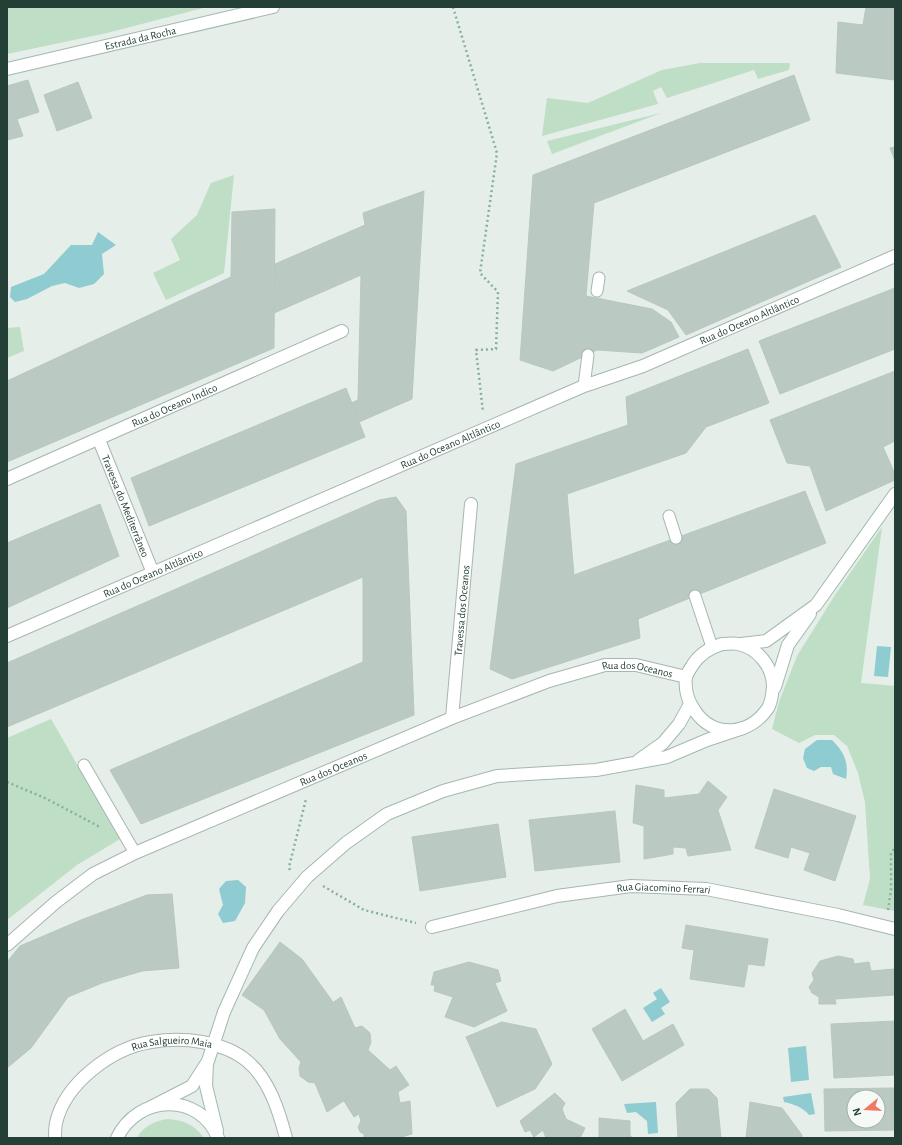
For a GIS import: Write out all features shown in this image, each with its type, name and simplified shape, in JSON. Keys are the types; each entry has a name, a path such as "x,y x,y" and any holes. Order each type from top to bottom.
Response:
{"street":[{"name":"Estrada da Rocha","path":"7,69 273,7"},
{"name":"Rua do Oceano Altlântico","path":"7,636 584,386 643,366 895,256"},
{"name":"Rua do Oceano Indico","path":"7,479 99,440 342,331"},
{"name":"Travessa do Mediterrâneo","path":"99,440 153,573"},
{"path":"816,604 766,641 722,644 712,647 697,658 686,677 686,693 690,704 701,720 717,729 737,730 751,725 760,718 769,706 788,645 895,494"},
{"name":"Travessa dos Oceanos","path":"452,718 471,504"},
{"path":"738,644 754,650 762,658 770,670 773,681 772,696"},
{"name":"Rua dos Oceanos","path":"7,945 56,902 93,874 135,854 452,718 549,681 605,665 636,665 686,677"},
{"path":"637,762 663,743 679,724 690,704"},
{"path":"218,1138 206,1086 208,1061 224,1012 253,948 278,910 307,877 346,844 387,814 443,791 497,776 596,770 667,757 707,740 743,728"},
{"name":"Rua Giacomino Ferrari","path":"432,927 557,896 631,886 706,889 838,915 890,928"},
{"name":"Rua Salgueiro Maia","path":"55,1138 56,1122 65,1101 82,1079 103,1061 126,1050 151,1042 187,1040 213,1044 230,1049 247,1061 265,1082 279,1112 286,1138"},
{"path":"117,1138 128,1121 136,1114 192,1086 208,1061"},
{"path":"151,1107 169,1104 191,1110 209,1123 218,1138"}],"lane":[{"path":"597,291 599,278"},
{"path":"584,386 588,355"},
{"path":"669,516 676,538"},
{"path":"695,596 712,647"},
{"path":"84,765 135,854"}],"path":[{"path":"453,7 497,153 480,273 498,292 496,349 476,350 485,429"},
{"path":"296,890 289,867 311,778"},
{"path":"7,782 45,798 106,831"},
{"path":"890,928 891,853 895,848"},
{"path":"307,877 364,910 432,927"}],"green space":[{"path":"7,7 207,7 107,33 7,54"},
{"path":"700,63 790,63 789,70 758,79 754,70 667,98 661,87 653,91 658,104 542,136 547,98 588,103 662,70"},
{"path":"661,113 552,154 547,141"},
{"path":"234,175 224,273 166,300 153,273 180,260 171,239 197,215 211,183"},
{"path":"20,327 24,351 7,358 7,328"},
{"path":"882,527 861,683 895,686 895,911 863,905 870,879 865,802 858,773 847,746 834,735 815,735 799,743 772,729 779,702 797,656 835,595"},
{"path":"51,719 120,839 77,865 7,920 7,738"},
{"path":"167,1119 178,1120 192,1126 204,1138 137,1138 139,1134 149,1125"}],"water":[{"path":"98,232 116,245 102,254 104,274 94,284 79,288 65,283 52,286 27,299 15,302 10,297 11,287 44,274 71,245 92,245"},
{"path":"877,646 891,647 888,677 874,676"},
{"path":"817,740 832,740 840,749 845,758 847,767 846,779 833,774 831,767 821,767 814,771 807,768 803,758 805,749"},
{"path":"238,880 246,887 245,903 235,921 223,923 218,914 223,905 219,889 226,881"},
{"path":"661,988 670,1002 661,1008 665,1014 652,1022 643,1008 657,999 653,993"},
{"path":"806,1046 809,1080 791,1082 788,1048"},
{"path":"811,1093 815,1114 809,1115 801,1108 784,1102 783,1097"},
{"path":"656,1102 658,1133 648,1134 647,1121 636,1112 627,1113 624,1104"}],"building":[{"path":"866,7 895,7 895,80 836,73 838,22 863,25"},
{"path":"794,75 810,120 594,203 586,296 652,309 671,322 679,337 642,353 597,350 553,371 520,360 533,175"},
{"path":"28,80 39,112 17,119 23,136 7,140 7,86"},
{"path":"78,82 92,118 57,131 44,95"},
{"path":"895,147 895,161 890,148"},
{"path":"424,191 412,399 359,422 351,403 358,400 361,275 274,313 275,264 365,225 363,213"},
{"path":"275,209 274,348 7,462 7,381 231,277 232,212"},
{"path":"815,215 841,267 686,335 668,310 627,291"},
{"path":"895,288 895,349 780,394 759,341"},
{"path":"748,349 769,403 706,427 686,453 567,494 574,575 805,491 826,543 638,619 640,638 512,679 490,669 516,464 628,425 626,397"},
{"path":"895,371 895,441 883,447 895,474 895,480 826,511 810,466 787,463 770,420"},
{"path":"346,388 365,437 149,526 131,478"},
{"path":"396,497 406,511 414,715 363,662 363,577 7,727 7,663 379,500"},
{"path":"100,504 119,556 7,608 7,543"},
{"path":"363,662 414,715 141,824 110,770"},
{"path":"708,781 727,797 718,810 731,850 688,856 686,848 673,847 673,854 644,859 644,826 633,823 636,785 664,790 664,798 699,794"},
{"path":"774,789 856,816 835,881 804,870 810,853 791,847 788,858 755,848"},
{"path":"615,811 620,862 535,871 529,820"},
{"path":"498,824 506,877 420,891 412,837"},
{"path":"172,894 179,968 142,971 102,983 81,920 147,895"},
{"path":"81,920 102,983 68,997 31,1048 7,1028 7,962 20,946"},
{"path":"686,925 768,939 764,966 748,964 744,987 690,979 694,950 682,948"},
{"path":"280,942 302,959 333,1002 280,1039 264,1010 242,995"},
{"path":"838,956 853,959 854,964 869,962 871,971 895,969 895,995 835,999 836,1004 819,1004 819,997 812,993 809,987 814,980 812,973 820,961"},
{"path":"469,962 498,970 501,981 495,983 507,1011 474,1027 445,1017 453,997 434,991 435,985 431,985 434,972"},
{"path":"341,997 355,1028 362,1026 370,1033 371,1042 368,1050 390,1070 327,1112 315,1083 308,1082 300,1076 299,1068 301,1062 280,1039"},
{"path":"625,1009 643,1041 673,1024 684,1045 622,1081 592,1029"},
{"path":"895,1021 895,1075 834,1078 831,1024"},
{"path":"502,1022 536,1029 552,1064 535,1089 497,1107 466,1037"},
{"path":"7,1028 31,1048 7,1068"},
{"path":"396,1066 409,1085 398,1092 400,1103 410,1101 412,1134 404,1136 404,1138 364,1138 364,1134 360,1132 358,1127 361,1121 359,1114 354,1117 344,1101"},
{"path":"894,1088 895,1130 825,1131 824,1089"},
{"path":"690,1089 708,1089 717,1098 721,1138 678,1138 676,1103"},
{"path":"555,1093 565,1103 562,1109 566,1119 585,1128 580,1138 546,1138 543,1130 534,1137 530,1130 525,1132 520,1121"},
{"path":"750,1102 782,1108 802,1135 802,1138 746,1138"},
{"path":"599,1118 630,1121 630,1135 632,1138 599,1138"}]}
